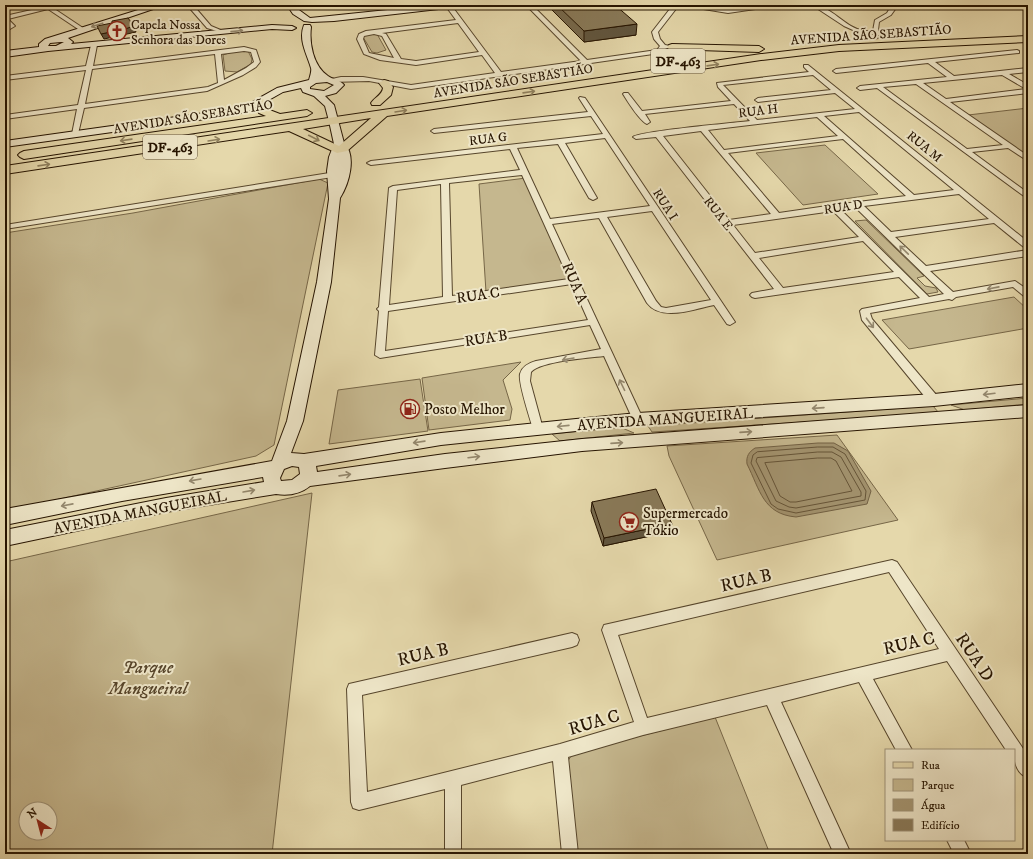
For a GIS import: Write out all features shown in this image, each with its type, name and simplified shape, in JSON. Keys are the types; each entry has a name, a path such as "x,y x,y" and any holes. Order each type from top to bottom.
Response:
{"main road":[{"name":"AVENIDA SÃO SEBASTIÃO","path":"13,157 279,117 333,111 383,114 754,58 901,40 1028,32"},
{"path":"839,48 877,42 876,36"},
{"name":"AVENIDA SÃO SEBASTIÃO","path":"477,89 759,49 876,36 901,40 1028,39"},
{"path":"665,48 759,49"},
{"path":"384,83 388,88 388,93 372,104 392,101"},
{"path":"261,101 260,105 263,111 279,117"},
{"name":"AVENIDA SÃO SEBASTIÃO","path":"5,170 291,128 333,111"},
{"path":"291,128 340,148 383,114"}],"street":[{"path":"5,30 12,26 5,19 48,6 59,5"},
{"path":"58,44 83,30 161,5"},
{"path":"190,5 209,27 221,32"},
{"path":"291,5 296,12 309,23"},
{"path":"5,54 58,44 94,45 293,26 334,19 451,5 459,21 500,75"},
{"path":"529,5 586,62"},
{"path":"665,48 657,39 655,32 676,5"},
{"path":"682,5 709,6 728,11 780,5"},
{"path":"815,5 855,30 876,36 875,30 877,22 889,14 893,8 892,5"},
{"path":"48,6 83,30"},
{"path":"293,26 296,12"},
{"path":"367,54 360,37 362,34 459,21"},
{"path":"305,36 309,23"},
{"path":"293,26 305,36 316,70 338,83 333,111 340,148 346,158 341,188 335,199"},
{"path":"198,35 209,27"},
{"path":"384,35 389,30"},
{"path":"374,32 384,35 399,61"},
{"path":"1004,40 1028,42"},
{"path":"75,134 94,45"},
{"path":"5,50 45,46"},
{"path":"367,54 383,55 388,53 392,48"},
{"path":"5,144 234,112 248,108 280,90 329,79 368,79 397,87 411,87 586,62 665,48"},
{"path":"5,78 249,49 254,51 257,60 257,64 240,74 221,84 201,91 5,117"},
{"path":"218,52 221,84"},
{"path":"836,71 1017,52"},
{"path":"367,54 416,63 483,54"},
{"path":"929,61 954,78"},
{"name":"RUA M","path":"806,66 1028,246"},
{"path":"309,84 316,70"},
{"path":"860,88 1028,70"},
{"path":"755,122 718,85 721,83 814,73"},
{"path":"1004,73 1028,88"},
{"path":"220,74 240,74"},
{"path":"316,93 336,88 354,80 368,79"},
{"path":"917,82 1028,159"},
{"path":"309,84 333,111"},
{"path":"879,87 1028,197"},
{"path":"758,100 836,91"},
{"path":"944,101 1028,91"},
{"path":"626,94 647,122"},
{"name":"RUA I","path":"582,98 730,322"},
{"path":"640,113 736,102"},
{"name":"RUA H","path":"636,137 860,110"},
{"path":"434,131 592,114"},
{"path":"820,115 912,197"},
{"path":"703,129 777,216"},
{"name":"RUA E","path":"658,134 780,291"},
{"name":"RUA G","path":"371,163 607,136"},
{"path":"722,152 844,137"},
{"path":"561,142 593,198"},
{"path":"966,151 1008,146"},
{"name":"RUA A","path":"513,147 549,222 592,322 638,419"},
{"path":"295,421 302,460 310,469 306,480 301,484 288,489 276,486 271,478 295,421 324,282 335,199 332,186 332,174 340,148"},
{"path":"382,309 393,188 525,172"},
{"path":"5,227 344,173"},
{"path":"445,182 448,300"},
{"name":"RUA D","path":"726,223 856,204 960,191"},
{"path":"856,204 952,297"},
{"path":"549,222 654,208"},
{"path":"834,208 845,217 927,300"},
{"path":"602,215 653,305 658,309 666,311 717,302"},
{"path":"845,217 859,218 867,215"},
{"path":"889,235 996,220"},
{"path":"752,256 866,238"},
{"path":"924,269 1028,253"},
{"path":"755,295 900,274"},
{"name":"RUA C","path":"382,309 574,281"},
{"path":"934,400 867,320 865,314 867,310 952,297 1015,284 1028,295"},
{"name":"RUA B","path":"382,309 380,355 592,322"},
{"path":"538,429 525,381 524,375 526,371 538,364 606,352"},
{"name":"AVENIDA MANGUEIRAL","path":"302,460 443,439 638,419 722,415 934,400 1028,390"},
{"path":"849,406 846,412 847,416 855,425"},
{"name":"AVENIDA MANGUEIRAL","path":"306,480 445,461 582,445 1028,411"},
{"path":"722,415 729,421 730,425 724,433"},
{"path":"443,439 438,447 445,461"},
{"path":"277,465 292,459 302,460"},
{"name":"AVENIDA MANGUEIRAL","path":"5,517 277,465"},
{"name":"AVENIDA MANGUEIRAL","path":"5,538 166,505 276,486"},
{"name":"RUA D","path":"892,566 949,654 1014,749"},
{"name":"RUA B","path":"643,727 609,630 892,566"},
{"name":"RUA B","path":"354,689 572,640"},
{"name":"RUA C","path":"354,689 359,802 560,752 643,727 949,654"},
{"path":"862,674 903,749"},
{"path":"771,697 843,854"},
{"name":"RUA D","path":"1015,751 1028,770"},
{"path":"560,752 570,854"},
{"path":"453,778 453,854"},
{"path":"956,841 963,854"}],"green space":[{"path":"373,33 377,34 386,50 377,53 372,52 363,37 364,35"},
{"path":"235,51 248,51 252,59 251,64 237,72 225,71 223,55"},
{"path":"1028,108 1028,157 968,115"},
{"path":"825,145 878,194 803,205 756,153"},
{"path":"526,178 570,276 567,280 486,292 479,184"},
{"path":"319,179 328,183 274,445 256,456 5,511 5,233 133,213"},
{"path":"866,220 924,276 917,278 925,286 936,288 938,292 927,294 855,221"},
{"path":"1014,297 1028,310 1028,328 909,349 882,320"},
{"path":"521,362 503,380 512,409 510,420 429,430 422,378"},
{"path":"420,379 428,431 329,444 338,390"},
{"path":"1028,398 1028,404 965,410 951,405"},
{"path":"933,406 939,413 652,432 648,426"},
{"path":"620,427 634,433 560,441 552,434"},
{"path":"837,435 898,520 717,560 669,456 667,446"},
{"name":"Parque Mangueiral","path":"312,493 272,854 5,854 5,562"},
{"path":"715,717 770,854 576,854 566,764 573,753"}],"water":[{"path":"834,443 848,451 871,491 867,504 796,517 785,515 776,511 769,506 760,491 747,464 748,454 755,448"}],"building":[{"path":"557,5 615,5 637,24 584,31"},
{"path":"128,18 134,26 101,34 97,26 112,23 112,21"},
{"name":"Supermercado Tókio","path":"656,489 672,524 604,538 592,502"}],"place":[{"name":"Capela Nossa Senhora das Dores","path":"117,31"},
{"name":"Posto Melhor","path":"410,409"},
{"name":"Supermercado Tókio","path":"629,522"}]}
